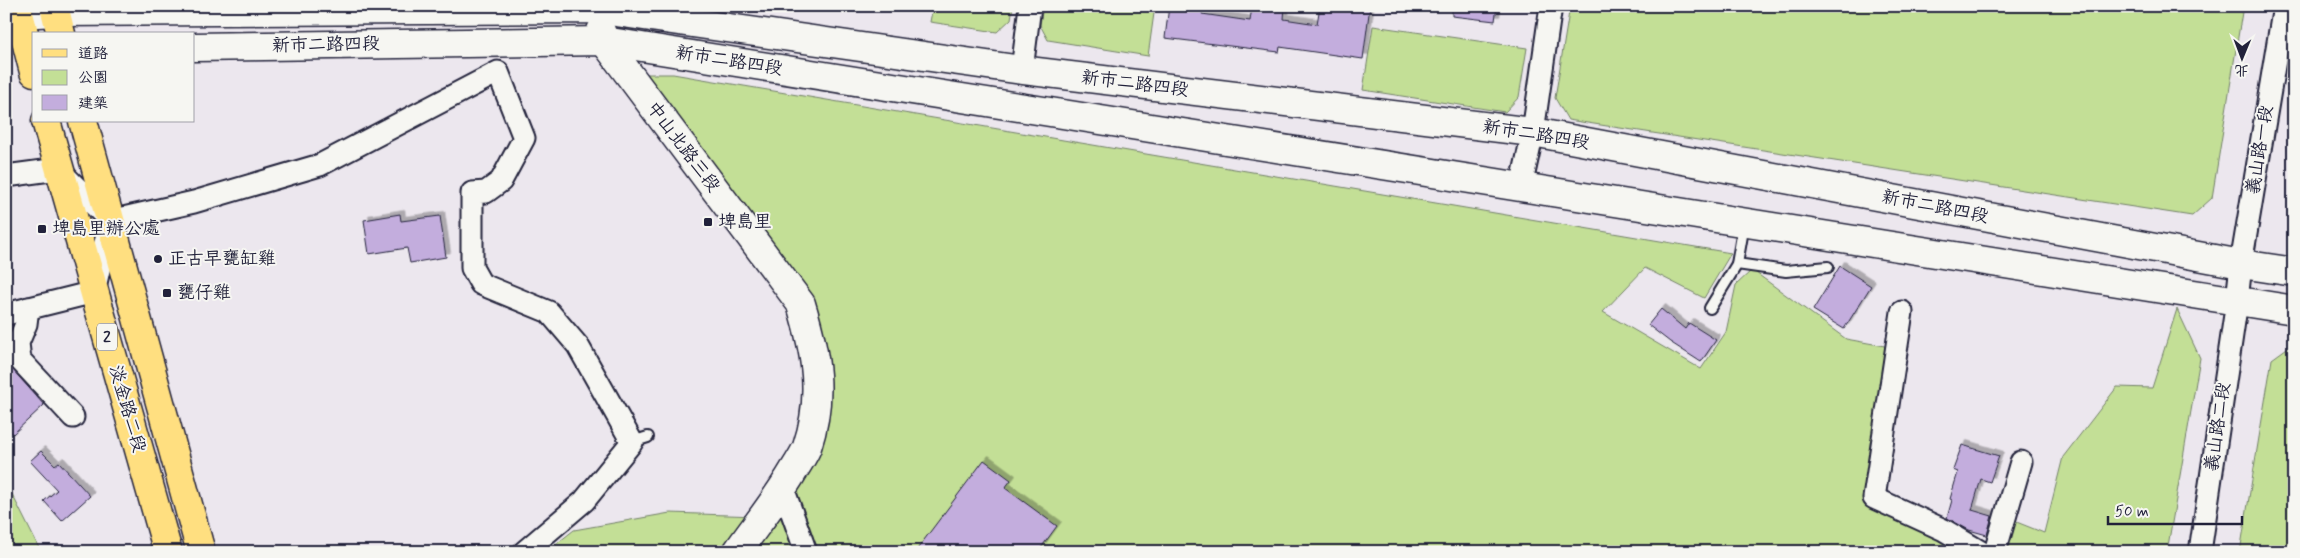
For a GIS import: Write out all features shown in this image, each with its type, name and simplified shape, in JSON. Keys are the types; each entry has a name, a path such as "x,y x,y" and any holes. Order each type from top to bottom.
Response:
{"main road":[{"path":"18,10 32,57"},
{"name":"淡金路二段","path":"46,122 168,552"},
{"name":"淡金路二段","path":"83,122 201,552"}],"street":[{"path":"1022,70 1030,6"},
{"path":"1521,187 1533,132 1551,6"},
{"name":"義山路一段","path":"2237,302 2241,264 2284,6"},
{"name":"新市二路四段","path":"18,10 57,18 300,9 595,8 1022,70 1533,132 2241,264 2294,272"},
{"name":"中山北路三段","path":"595,8 604,41 801,304 813,344 817,372 815,409 807,448 783,488 737,552"},
{"name":"新市二路四段","path":"195,47 604,41 2294,310"},
{"path":"495,43 498,72 524,138 501,181 486,192 472,193 472,268 481,284 549,312 578,346 640,440 584,501 524,552"},
{"path":"110,221 194,202 320,165 498,72"},
{"path":"6,176 58,169 110,221"},
{"path":"6,314 94,292 110,221"},
{"name":"義山路二段","path":"2200,552 2237,302"},
{"path":"28,308 26,324 18,343 20,360 72,417"},
{"path":"1902,312 1874,498 1944,530 1981,552"},
{"path":"1995,552 2021,462"},
{"path":"783,488 806,552"}],"lane":[{"path":"1710,308 1738,264 1744,223"},
{"path":"1738,264 1786,271 1828,267"}],"green space":[{"path":"933,6 1013,6 1011,19 997,32 930,22"},
{"path":"1043,6 1155,6 1148,56 1048,40 1040,25"},
{"path":"1570,6 2243,6 2212,198 2192,216 1568,120 1555,98"},
{"path":"1373,26 1527,48 1519,97 1505,112 1363,90"},
{"path":"624,74 673,74 1731,253 1704,298 1645,268 1603,312 1701,369 1726,332 1736,285 1752,270 1846,339 1901,349 1865,500 1974,552 715,552 717,549 707,547 700,552 546,552 574,530 670,513 757,516 806,431 814,358 798,304"},
{"path":"2177,309 2200,358 2167,552 2003,552 2014,521 2044,533 2063,457 2117,387 2152,388"},
{"path":"2294,343 2294,552 2240,552 2272,359"},
{"path":"6,482 41,552 6,552"}],"building":[{"path":"1169,6 1204,6 1202,14 1250,21 1252,6 1285,6 1284,19 1317,24 1320,6 1370,6 1363,59 1280,47 1279,52 1165,38"},
{"path":"1452,6 1497,6 1495,21 1452,16"},
{"path":"400,214 401,221 440,216 446,257 410,263 407,248 369,254 364,220"},
{"path":"1840,266 1871,286 1844,329 1813,310"},
{"path":"1661,309 1685,329 1689,323 1716,340 1701,362 1648,325"},
{"path":"6,362 44,405 13,434 6,426"},
{"path":"1962,445 1999,456 1990,482 1981,479 1972,510 1992,516 1987,535 1969,530 1947,518 1952,500 1950,499 1958,472 1953,470"},
{"path":"41,451 55,465 59,462 90,496 62,521 44,501 57,490 30,461"},
{"path":"984,460 1011,480 1005,488 1057,526 1038,552 915,552"}],"place":[{"name":"埤島里","path":"708,222"},
{"name":"埤島里辦公處","path":"42,229"},
{"name":"正古早甕缸雞","path":"158,259"},
{"name":"甕仔雞","path":"167,293"}]}
